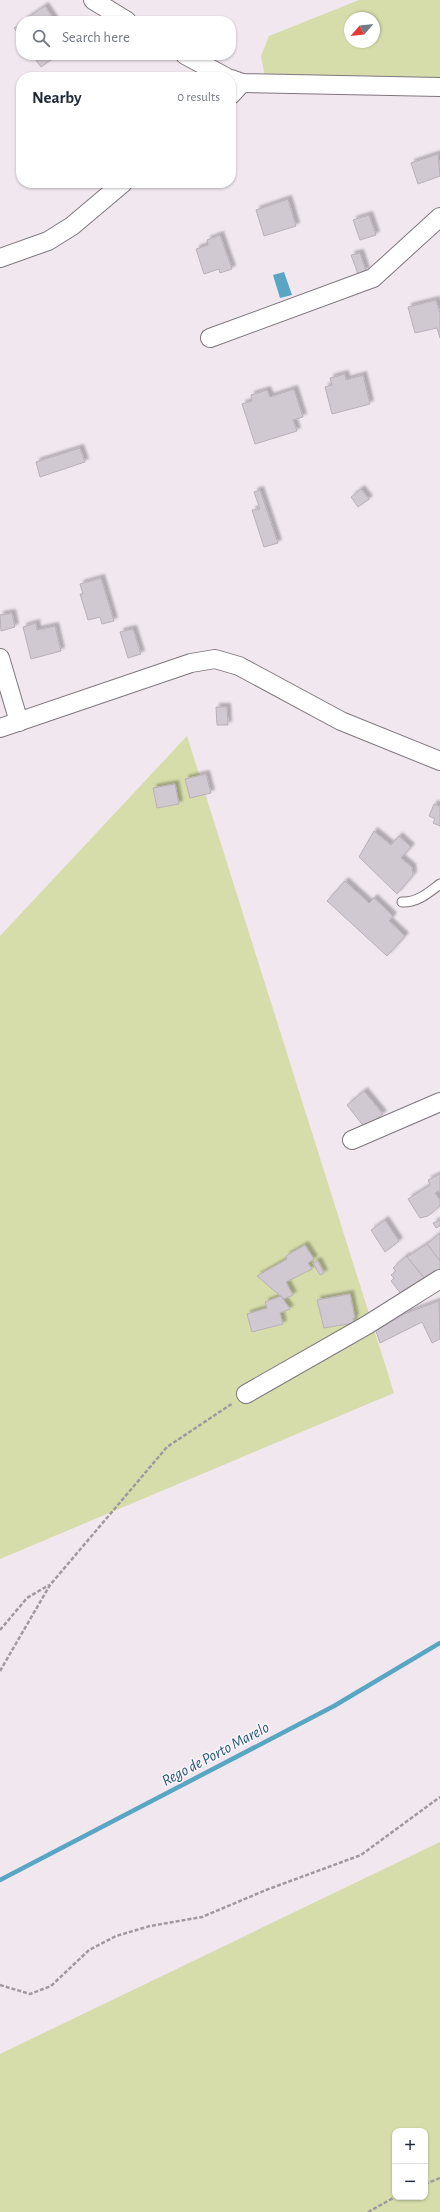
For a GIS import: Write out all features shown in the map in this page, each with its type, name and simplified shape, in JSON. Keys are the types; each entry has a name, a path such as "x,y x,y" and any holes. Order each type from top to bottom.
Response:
{"street":[{"path":"93,0 119,16"},
{"path":"193,60 213,72"},
{"path":"236,84 440,87"},
{"path":"0,258 48,241 72,226 117,188"},
{"path":"210,338 373,278 440,217"},
{"path":"0,658 19,722"},
{"path":"0,728 191,663 215,659 239,666 342,721 440,761"},
{"path":"352,1140 440,1102"},
{"path":"246,1394 367,1325 440,1279"},
{"path":"367,1325 382,1321 440,1293"}],"lane":[{"path":"402,902 410,902 420,898 440,884"}],"path":[{"path":"0,1672 50,1585 168,1447 246,1394"},
{"path":"0,1630 26,1598 50,1585"},
{"path":"0,1985 30,1994 51,1986 89,1950 116,1936 150,1926 202,1918 266,1890 361,1855 440,1797"},
{"path":"428,2183 440,2178"},
{"path":"368,2212 392,2199"}],"green space":[{"path":"359,0 440,0 440,92 265,77 261,56 269,36"},
{"path":"187,736 394,1393 0,1559 0,936"},
{"path":"440,1842 440,2212 0,2212 0,2054"}],"water":[{"path":"284,272 292,295 280,298 273,275"}],"building":[{"path":"45,6 52,16 30,16"},
{"path":"36,60 51,60 41,67"},
{"path":"438,154 440,176 418,184 411,163"},
{"path":"288,199 296,226 264,236 256,210"},
{"path":"369,215 376,235 360,240 353,220"},
{"path":"220,235 232,269 220,273 219,269 204,274 196,249 208,245 207,240"},
{"path":"360,253 366,271 358,274 351,255"},
{"path":"436,300 440,313 440,338 437,328 415,333 408,307"},
{"path":"345,374 346,380 363,375 370,404 332,414 325,387 332,385 330,378"},
{"path":"294,389 303,417 293,420 297,431 255,444 242,404 252,401 251,395 267,390 270,397"},
{"path":"80,448 85,462 40,477 36,462"},
{"path":"361,489 369,499 358,507 351,497"},
{"path":"260,490 278,543 264,547 252,510 260,509 254,492"},
{"path":"101,578 114,621 102,624 100,617 88,620 80,594 83,594 80,584"},
{"path":"12,613 15,627 1,631 0,615"},
{"path":"36,623 37,630 55,626 61,651 31,659 23,627"},
{"path":"133,629 141,654 128,658 120,632"},
{"path":"216,707 227,707 228,725 217,725"},
{"path":"206,774 211,793 190,798 185,779"},
{"path":"175,784 179,804 157,808 153,788"},
{"path":"434,804 439,806 440,804 440,826 433,823 435,819 429,816"},
{"path":"374,831 391,845 399,836 411,847 401,858 412,867 413,875 397,894 359,857"},
{"path":"345,881 369,903 374,898 393,916 389,921 405,936 387,956 327,901"},
{"path":"364,1091 383,1114 365,1128 347,1105"},
{"path":"440,1174 440,1190 435,1193 440,1200 440,1206 428,1216 420,1218 408,1199 430,1185 428,1180"},
{"path":"385,1220 399,1241 385,1252 371,1230"},
{"path":"440,1220 440,1226 436,1228 433,1223"},
{"path":"440,1233 440,1261 427,1244"},
{"path":"427,1244 440,1261 440,1269 426,1280 407,1257"},
{"path":"305,1245 314,1259 308,1263 312,1269 286,1282 293,1295 284,1299 257,1276 287,1259 286,1256"},
{"path":"406,1256 426,1280 404,1298 391,1281 394,1278 391,1275 396,1271 393,1268"},
{"path":"318,1261 324,1273 320,1275 313,1263"},
{"path":"350,1294 355,1318 353,1318 354,1323 324,1328 317,1300"},
{"path":"281,1296 290,1309 280,1313 283,1324 252,1332 247,1314 267,1308 265,1302"},
{"path":"439,1301 440,1339 432,1343 422,1322 380,1343 376,1331 404,1314"}],"waterway":[{"name":"Rego de Porto Marelo","path":"0,1880 334,1706 440,1643"}]}
